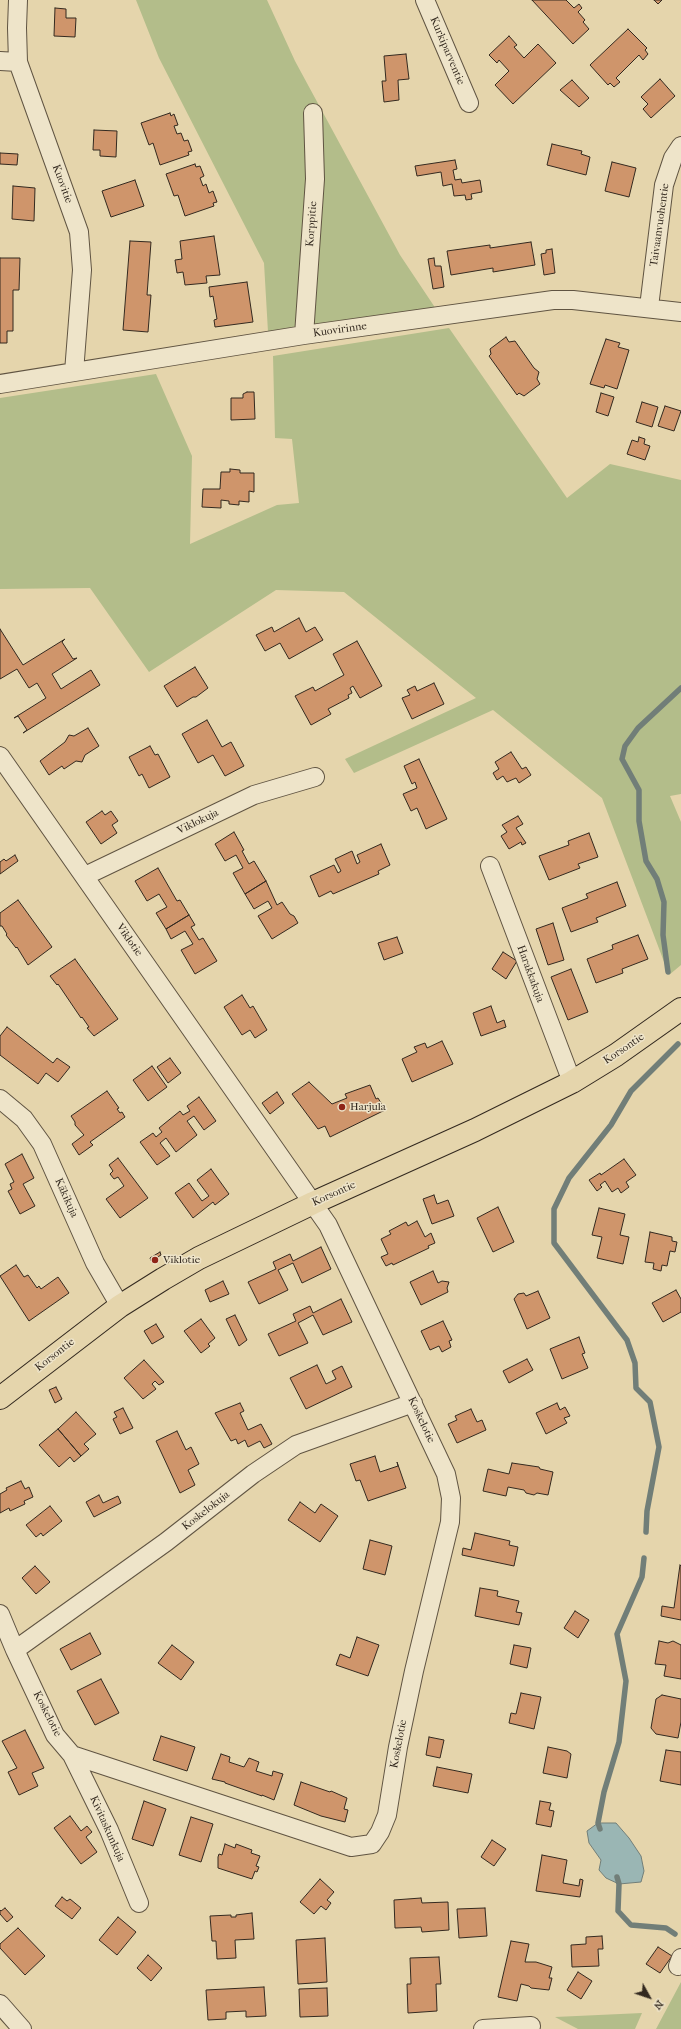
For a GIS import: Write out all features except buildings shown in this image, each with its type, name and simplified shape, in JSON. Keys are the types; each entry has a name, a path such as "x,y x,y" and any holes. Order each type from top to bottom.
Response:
{"main road":[{"name":"Korsontie","path":"0,1398 120,1306 199,1258 313,1203 482,1126 572,1082 616,1055 681,1009"}],"street":[{"name":"Kuovitie","path":"18,0 18,62 79,232 82,270 74,372"},
{"name":"Kurkiparventie","path":"425,0 469,103"},
{"path":"0,61 18,62"},
{"name":"Korppitie","path":"304,335 315,179 314,113"},
{"name":"Taivaanvuohentie","path":"649,307 664,185 673,158 681,146"},
{"name":"Kuovirinne","path":"0,384 304,335 553,300 573,300 649,307 681,312"},
{"name":"Viklotie","path":"0,756 313,1203"},
{"name":"Viklokuja","path":"85,876 254,795 315,777"},
{"name":"Harakkakuja","path":"490,866 572,1082"},
{"name":"Käkikuja","path":"0,1099 24,1119 42,1144 95,1263 120,1306"},
{"name":"Koskelotie","path":"0,1614 15,1650 55,1735 72,1755 351,1847 372,1844 380,1832 387,1815 398,1746 414,1671 450,1522 451,1498 446,1474 413,1403 328,1225 313,1203"},
{"name":"Koskelokuja","path":"15,1650 166,1542 253,1474 296,1445 413,1403"},
{"name":"Kivitaskunkuja","path":"72,1755 109,1830 139,1903"},
{"path":"0,2004 22,2029"},
{"path":"482,2029 531,2026"}],"green space":[{"path":"136,0 267,0 295,61 400,255 436,309 268,332 264,263 159,58"},
{"path":"449,328 567,498 610,464 681,480 681,794 670,796 681,822 681,965 669,975 602,798 493,710 354,773 345,759 476,698 344,592 276,590 149,672 90,588 0,589 0,398 156,374 192,456 190,544 277,505 299,503 292,439 275,438 273,356"},
{"path":"681,1982 681,2029 656,2029"},
{"path":"642,2013 635,2029 578,2029 555,2017"}],"water":[{"path":"598,1823 616,1823 629,1838 641,1856 644,1871 641,1882 619,1884 606,1878 599,1870 601,1860 589,1843 587,1831"}],"waterway":[{"path":"668,972 663,935 664,902 657,879 646,861 639,821 639,790 622,759 625,746 638,728 681,688"},
{"path":"646,1532 647,1511 659,1447 650,1402 636,1388 635,1363 627,1340 554,1243 554,1209 569,1178 611,1125 631,1091 678,1044"},
{"path":"600,1829 598,1823 604,1792 619,1742 626,1681 617,1634 642,1577 644,1558"},
{"path":"617,1877 619,1884 618,1911 631,1925 666,1928 675,1934"}],"place":[{"name":"Harjula","path":"342,1107"},
{"name":"Viklotie","path":"155,1260"}]}
